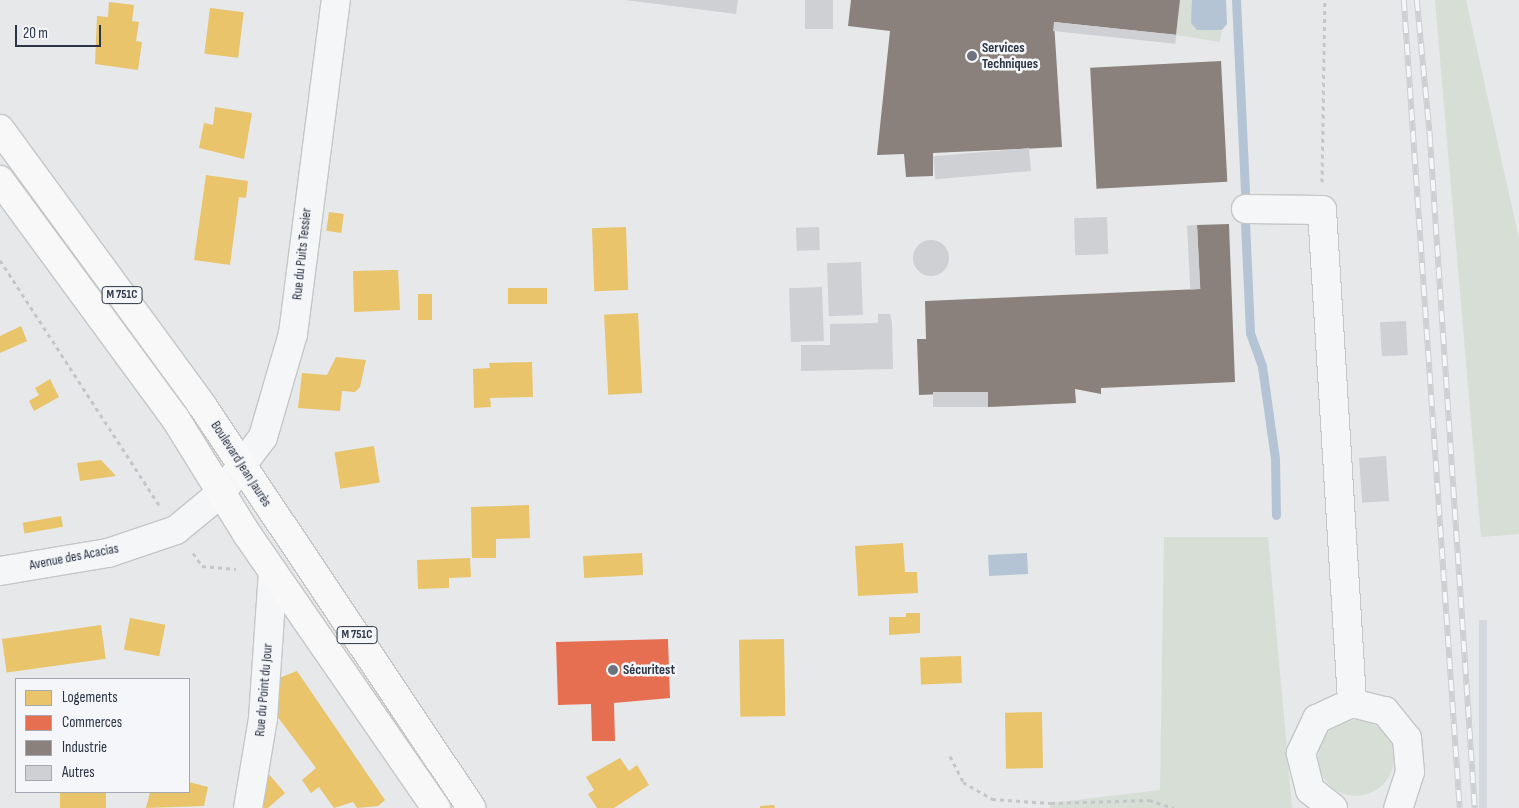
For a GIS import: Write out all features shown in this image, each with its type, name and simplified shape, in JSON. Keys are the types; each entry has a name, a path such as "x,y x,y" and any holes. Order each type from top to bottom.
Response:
{"main road":[{"name":"Boulevard Jean Jaurès","path":"0,128 241,464 471,808"},
{"name":"M 751C","path":"0,180 175,418 273,570 436,808"}],"street":[{"name":"Rue du Puits Tessier","path":"222,493 241,464 263,437 293,334 336,0"},
{"path":"1246,209 1322,210 1352,703"},
{"name":"Avenue des Acacias","path":"0,570 108,553 176,530 222,493"},
{"name":"Rue du Point du Jour","path":"248,808 263,718 273,570"},
{"path":"1328,807 1310,790 1301,753 1317,719 1352,703 1385,711 1398,723 1411,755 1401,798 1380,808"}],"path":[{"path":"1322,210 1325,0"},
{"path":"0,260 176,530 202,566 242,571"},
{"path":"950,756 963,782 992,799 1051,803 1149,800 1174,808"}],"shaded area":[{"path":"1180,0 1226,0 1220,42 1176,35"},
{"path":"1435,0 1466,0 1519,239 1519,534 1481,537"},
{"path":"1164,537 1268,537 1292,808 1050,808 1051,803 1160,790"},
{"path":"1479,620 1487,620 1487,808 1479,808"},
{"path":"1349,720 1363,720 1377,726 1388,737 1394,751 1391,773 1383,785 1363,796 1349,796 1335,790 1324,779 1318,765 1318,751 1324,737 1335,726"}],"water":[{"path":"1192,0 1226,0 1227,24 1222,30 1197,30 1191,23"},
{"path":"1027,553 1028,574 989,576 988,555"}],"building: Logements":[{"path":"109,2 134,5 132,21 139,22 136,41 142,42 138,70 95,64 97,16 108,17"},
{"path":"210,8 244,12 238,58 204,54"},
{"path":"215,107 252,113 244,159 199,148 204,123 213,125"},
{"path":"206,175 248,181 246,198 239,197 230,265 194,260"},
{"path":"329,212 344,214 341,233 326,231"},
{"path":"626,227 628,290 594,291 592,228"},
{"path":"398,270 400,310 354,312 353,271"},
{"path":"508,288 547,288 547,304 508,304"},
{"path":"418,294 432,294 432,320 418,320"},
{"path":"638,313 642,393 608,395 604,315"},
{"path":"21,326 27,341 0,353 0,336"},
{"path":"336,357 366,360 360,387 355,392 342,391 340,411 298,408 302,373 327,375"},
{"path":"532,362 533,397 490,398 491,407 474,408 473,369 490,368 489,363"},
{"path":"50,379 59,397 34,411 29,401 39,395 35,388"},
{"path":"374,446 380,483 340,489 334,452"},
{"path":"101,460 116,476 80,481 77,463"},
{"path":"529,505 530,538 496,539 496,558 472,558 471,507"},
{"path":"61,516 63,527 25,534 23,523"},
{"path":"903,543 905,572 917,572 918,593 858,596 855,546"},
{"path":"642,553 643,575 584,578 583,556"},
{"path":"470,558 471,577 449,578 449,588 418,589 417,560"},
{"path":"906,613 920,613 920,633 889,635 889,617 906,617"},
{"path":"130,618 165,625 159,656 124,649"},
{"path":"101,625 106,659 7,673 2,639"},
{"path":"784,639 785,716 740,717 739,640"},
{"path":"961,656 962,683 921,684 920,657"},
{"path":"297,671 385,800 378,806 357,808 353,802 334,808 319,787 311,793 302,780 316,768 277,716 279,678"},
{"path":"1042,712 1043,768 1006,769 1005,713"},
{"path":"620,758 629,771 637,765 649,785 614,808 597,808 588,794 594,790 586,777"},
{"path":"267,772 285,793 268,808 260,808"},
{"path":"190,782 208,787 204,806 146,808 150,793 190,793"},
{"path":"60,793 106,793 106,808 60,808"},
{"path":"774,805 775,808 760,808 760,806"}],"building: Commerces":[{"name":"Sécuritest","path":"668,639 670,698 614,703 615,741 592,741 591,704 558,705 556,642"}],"building: Industrie":[{"path":"851,0 1180,0 1176,35 1054,22 1062,147 933,153 933,176 906,177 904,154 877,155 890,31 848,26"},
{"path":"1221,61 1227,182 1097,189 1090,68"},
{"path":"1229,224 1235,382 1101,388 1101,394 1075,389 1076,403 988,407 988,392 919,395 917,339 926,339 925,301 1200,289 1197,225"}],"building: Autres":[{"path":"625,0 738,0 736,14"},
{"path":"805,0 833,0 833,29 805,29"},
{"path":"1054,22 1176,35 1175,44 1053,31"},
{"path":"1029,148 1031,171 935,179 933,156"},
{"path":"1107,217 1108,254 1075,255 1074,218"},
{"path":"1197,225 1200,289 1190,289 1187,226"},
{"path":"819,227 820,250 797,251 796,228"},
{"path":"931,240 938,241 944,245 948,251 948,265 944,271 938,275 931,276 924,275 918,271 914,265 913,258 914,251 918,245 924,241"},
{"path":"861,262 863,315 829,316 827,263"},
{"path":"822,287 824,341 791,342 789,288"},
{"path":"878,314 890,314 892,323 893,369 801,371 801,345 830,345 830,324 878,323"},
{"path":"1406,321 1408,355 1382,356 1380,322"},
{"path":"933,392 988,392 988,407 933,407"},
{"path":"1386,456 1389,501 1362,503 1359,458"}],"waterway":[{"path":"1236,0 1245,192"},
{"path":"1245,222 1250,333 1262,366 1275,459 1276,515"}],"railway":[{"path":"1404,0 1460,808"},
{"path":"1417,0 1430,136 1475,808"}],"place":[{"name":"Services Techniques","path":"972,56"},
{"name":"Sécuritest","path":"613,670"}]}
